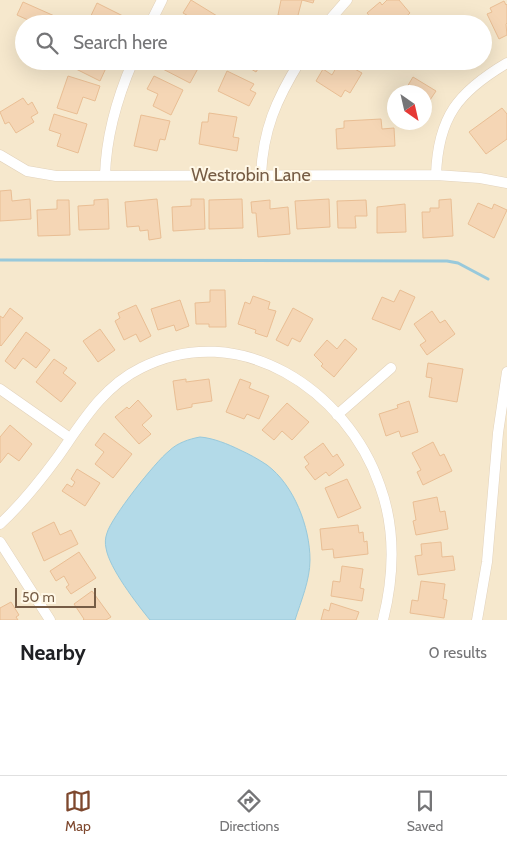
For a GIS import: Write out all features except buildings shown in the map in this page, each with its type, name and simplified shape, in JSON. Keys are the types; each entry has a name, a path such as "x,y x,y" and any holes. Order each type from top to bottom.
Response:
{"street":[{"path":"154,15 162,0"},
{"path":"334,15 347,0"},
{"path":"436,175 439,142 453,109 478,82 507,63"},
{"path":"105,176 106,151 111,128 130,70"},
{"path":"261,175 262,154 267,129 278,102 295,70"},
{"name":"Westrobin Lane","path":"0,155 20,168 40,174 67,176 436,175 480,178 507,183"},
{"path":"0,524 32,490 100,398 122,379 159,360 192,352 235,353 267,362 314,392 338,415 360,444 372,465 387,509 391,544 392,572 383,620"},
{"path":"338,415 391,368"},
{"path":"477,620 487,562 498,433 507,372"},
{"path":"0,389 70,438"},
{"path":"0,542 50,620"}],"shaded area":[{"path":"0,0 507,0 507,620 0,620"}],"water":[{"path":"200,437 247,453 267,465 277,473 299,508 307,534 310,568 295,620 150,620 124,586 112,565 105,541 116,515 162,457 179,444"}],"waterway":[{"path":"0,260 447,261 458,263 488,279"}]}
